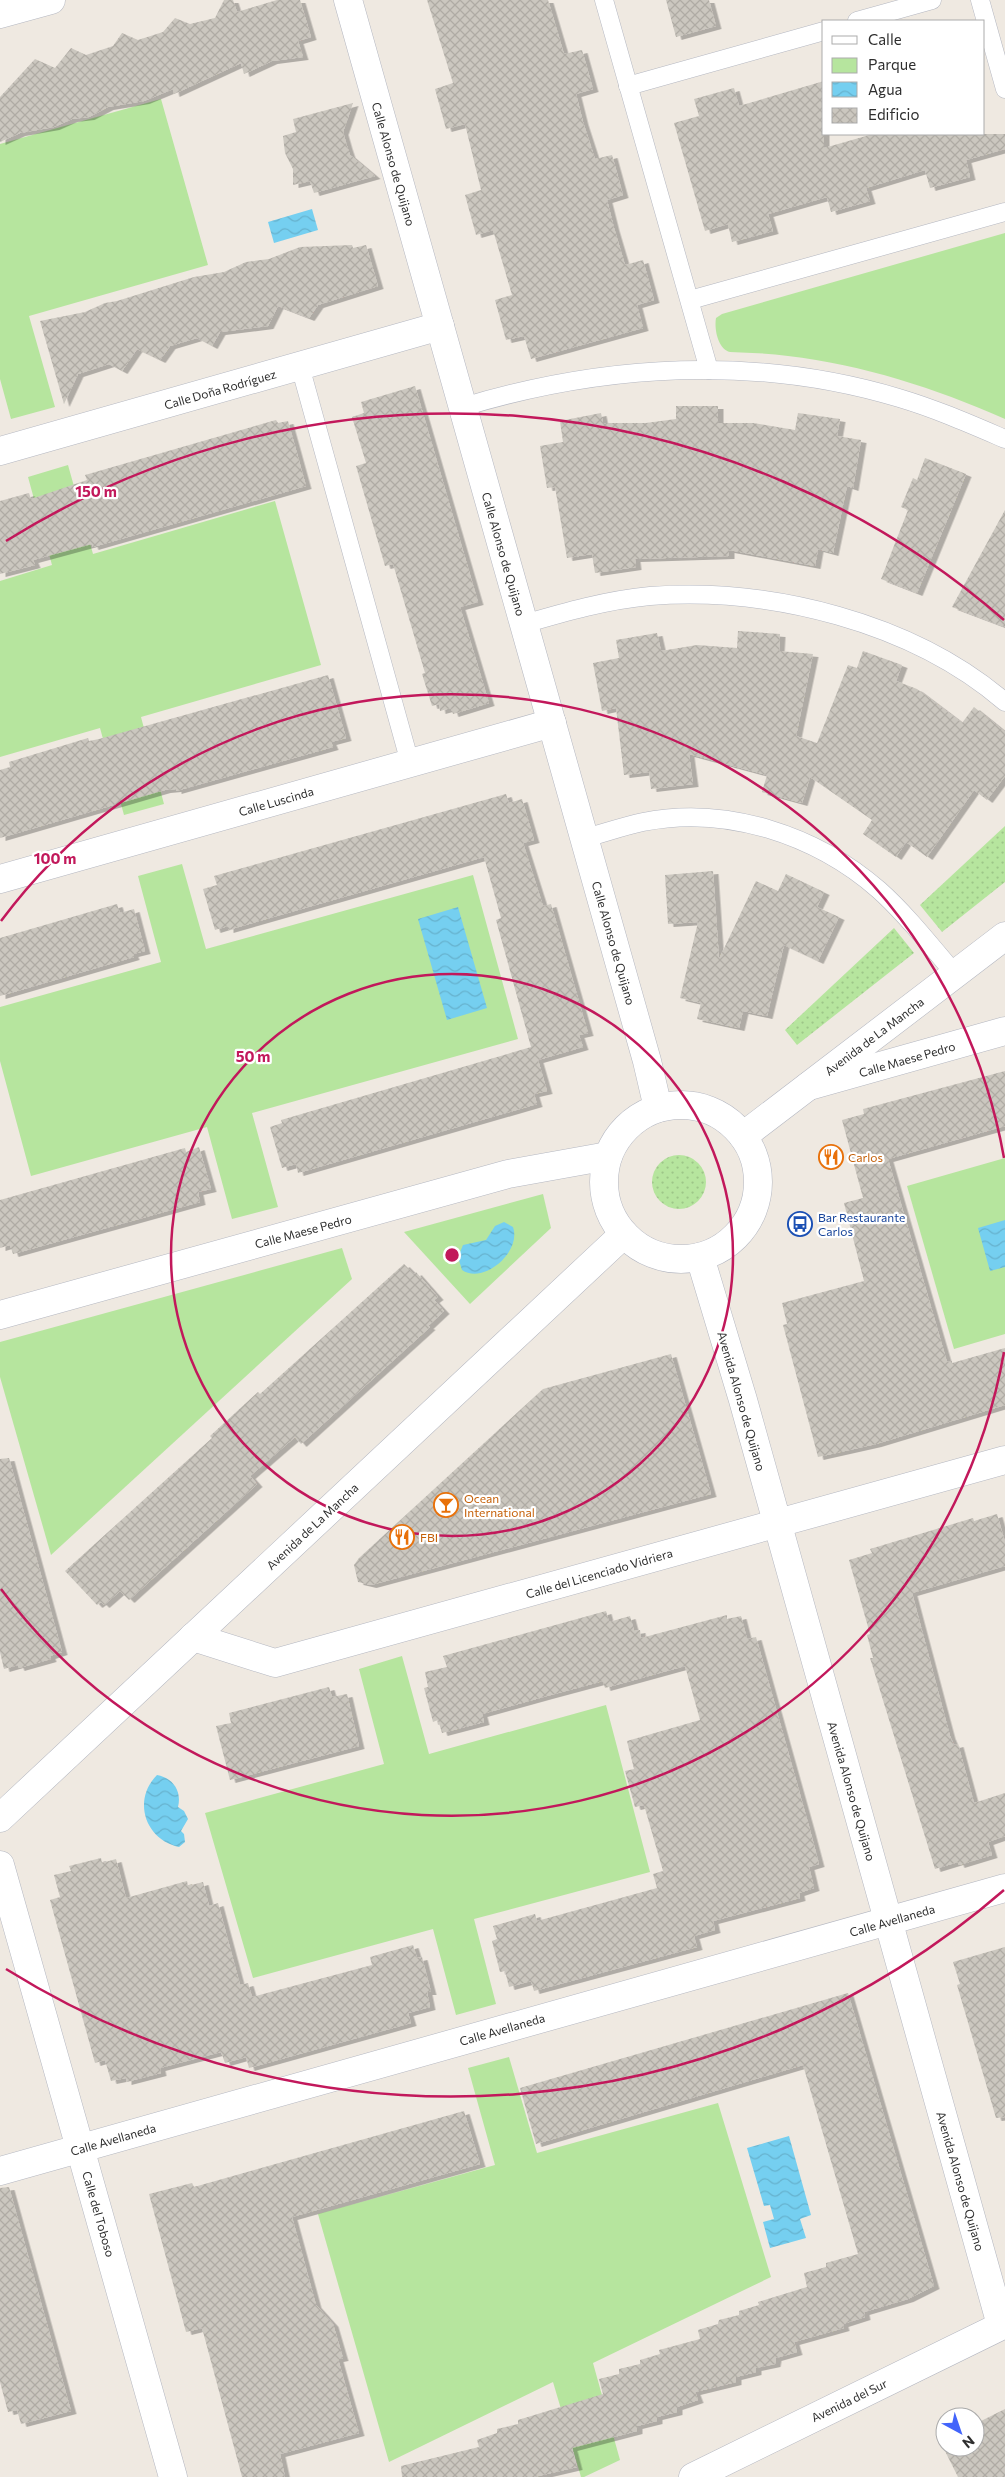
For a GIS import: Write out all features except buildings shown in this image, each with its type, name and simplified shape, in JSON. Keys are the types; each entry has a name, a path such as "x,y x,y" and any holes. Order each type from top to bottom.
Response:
{"street":[{"path":"1,11 51,0"},
{"name":"Calle Alonso de Quijano","path":"348,0 585,838 658,1108"},
{"name":"Calle Doña Rodríguez","path":"0,451 440,326"},
{"name":"Calle Luscinda","path":"0,879 552,723"},
{"name":"Avenida de La Mancha","path":"743,1136 1005,936"},
{"name":"Calle Maese Pedro","path":"809,1086 1005,1031"},
{"path":"678,1104 698,1106 717,1113 734,1124 743,1136 756,1159 758,1179 757,1200 749,1219 736,1236 720,1249 700,1257 680,1259 659,1256 640,1248 624,1234 609,1210 604,1183 608,1156 616,1140 628,1126 642,1115 658,1108 678,1104"},
{"name":"Calle Maese Pedro","path":"0,1315 508,1174 608,1156"},
{"name":"Avenida de La Mancha","path":"0,1818 624,1234"},
{"name":"Avenida Alonso de Quijano","path":"700,1257 1003,2324"},
{"name":"Calle del Licenciado Vidriera","path":"193,1637 275,1663 1005,1460"},
{"name":"Calle del Toboso","path":"0,1865 173,2477"},
{"name":"Calle Avellaneda","path":"0,2171 1005,1888"},
{"name":"Avenida del Sur","path":"693,2477 1003,2324"}],"lane":[{"path":"604,0 709,370"},
{"path":"861,20 932,0"},
{"path":"980,0 1005,89"},
{"path":"628,86 822,31"},
{"path":"690,300 1005,212"},
{"path":"300,366 410,763"},
{"path":"463,407 513,392 571,380 645,371 709,370 780,374 837,383 898,398 957,418 1005,439"},
{"path":"524,624 588,606 648,596 707,595 787,603 832,613 894,636 967,675 1005,702"},
{"path":"585,838 644,822 686,818 750,824 778,831 807,843 846,864 879,890 902,913 955,974"}],"green space":[{"path":"161,99 208,265 29,316 55,407 11,419 0,379 0,144"},
{"path":"1005,233 1005,419 952,397 898,379 844,365 788,356 730,352 722,347 718,338 716,318 722,314"},
{"path":"68,465 93,554 275,501 321,665 141,717 164,804 124,815 100,728 0,757 0,581 52,565 28,477"},
{"path":"1005,826 1005,882 942,932 920,905"},
{"path":"182,864 206,949 473,875 518,1039 252,1113 278,1207 232,1219 207,1127 31,1176 0,1061 0,1007 161,962 138,876"},
{"path":"894,928 914,953 797,1045 785,1030"},
{"path":"679,1155 689,1157 698,1163 704,1172 706,1182 704,1192 698,1201 689,1207 679,1209 669,1207 660,1201 654,1192 652,1182 654,1172 660,1163 669,1157"},
{"path":"1005,1158 1005,1334 954,1349 907,1186"},
{"path":"543,1194 551,1228 470,1304 404,1232"},
{"path":"342,1248 352,1279 51,1555 0,1377 0,1342"},
{"path":"402,1656 429,1754 606,1705 650,1872 474,1919 496,2004 456,2015 433,1929 253,1978 205,1813 384,1764 359,1669"},
{"path":"509,2057 537,2153 718,2103 771,2277 593,2363 620,2460 584,2477 581,2477 553,2382 389,2462 318,2214 495,2165 468,2068"}],"water":[{"path":"312,209 318,230 274,243 268,222"},
{"path":"458,907 487,1008 447,1020 418,919"},
{"path":"1005,1220 1005,1267 990,1271 978,1228"},
{"path":"504,1222 513,1227 514,1237 512,1246 499,1264 490,1270 480,1273 462,1270 458,1257 463,1245 486,1240 495,1226"},
{"path":"157,1775 168,1779 175,1786 179,1796 178,1807 184,1811 188,1819 181,1831 184,1834 185,1842 179,1847 167,1843 158,1836 146,1818 145,1796 149,1785"},
{"path":"789,2136 811,2215 800,2219 806,2238 770,2248 763,2222 774,2219 770,2205 764,2206 747,2148"}],"place":[{"name":"Carlos","path":"831,1157"},
{"name":"Bar Restaurante Carlos","path":"800,1224"},
{"name":"Ocean International","path":"446,1505"},
{"name":"FBI","path":"402,1537"}]}
